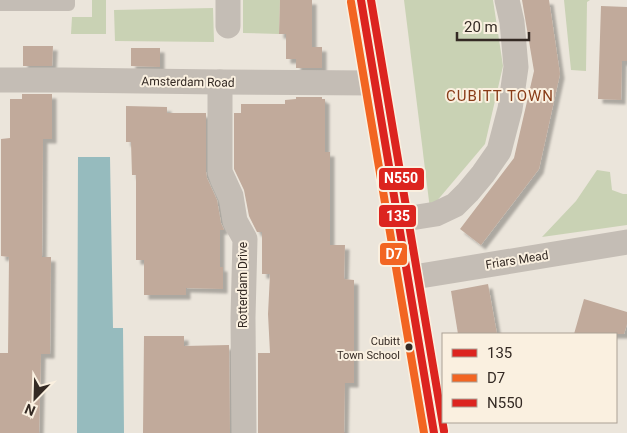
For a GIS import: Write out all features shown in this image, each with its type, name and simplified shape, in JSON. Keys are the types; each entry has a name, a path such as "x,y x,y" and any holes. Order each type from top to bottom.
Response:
{"main road":[{"path":"361,0 434,433"}],"street":[{"path":"228,0 228,26"},
{"path":"398,220 436,214 455,205 483,174 498,151 510,109 516,67 508,0"},
{"name":"Amsterdam Road","path":"0,80 375,83"},
{"name":"Rotterdam Drive","path":"220,82 220,172 231,196 235,222 245,239 243,318 244,433"},
{"name":"Friars Mead","path":"408,278 627,242"}],"lane":[{"path":"0,5 69,5 69,0"}],"green space":[{"path":"92,0 106,0 106,34 71,34 72,17 92,17"},
{"path":"243,0 280,0 279,34 243,33"},
{"path":"404,0 493,0 503,66 485,144 430,209"},
{"path":"564,0 590,0 587,2 586,71 571,70"},
{"path":"213,8 214,42 115,41 114,10"},
{"path":"597,170 610,172 612,190 627,194 627,225 542,237 576,201"}],"water":[{"path":"78,157 110,157 113,328 123,328 124,433 77,433"}],"building":[{"path":"280,0 312,0 312,47 322,47 322,68 296,68 296,59 286,59 286,34 279,34"},
{"path":"522,0 549,0 560,74 539,169 481,245 460,229 514,158 534,71"},
{"path":"601,6 627,7 627,61 622,61 621,100 598,99"},
{"path":"23,46 53,46 52,66 23,66"},
{"path":"131,48 160,48 160,67 131,66"},
{"path":"22,94 52,94 52,139 43,139 42,257 51,257 50,354 41,354 39,433 0,433 0,353 8,353 9,257 1,256 1,139 10,138 10,99 22,99"},
{"path":"296,97 322,97 322,99 325,99 325,152 330,152 330,245 345,245 344,279 354,280 354,383 345,383 344,433 258,433 258,353 270,353 268,314 270,274 262,274 262,232 257,232 249,216 244,190 234,169 234,113 241,113 241,104 285,104 285,100 296,99"},
{"path":"126,106 167,107 167,113 206,113 206,172 217,200 224,230 220,230 220,267 223,267 223,289 186,288 186,295 144,295 144,260 136,260 136,175 132,175 131,142 126,142"},
{"path":"488,284 497,333 458,333 451,291"},
{"path":"584,299 627,312 627,324 624,334 574,333"},
{"path":"144,336 184,336 184,346 229,345 230,433 143,433"}],"transit line":[{"name":"135","path":"361,0 434,433"},
{"name":"N550","path":"371,0 442,419"},
{"name":"D7","path":"351,2 424,433"},
{"name":"N550","path":"443,423 444,431"}],"place":[{"name":"Cubitt Town School","path":"409,347"}],"district":[{"name":"CUBITT TOWN","path":"500,96"}]}
